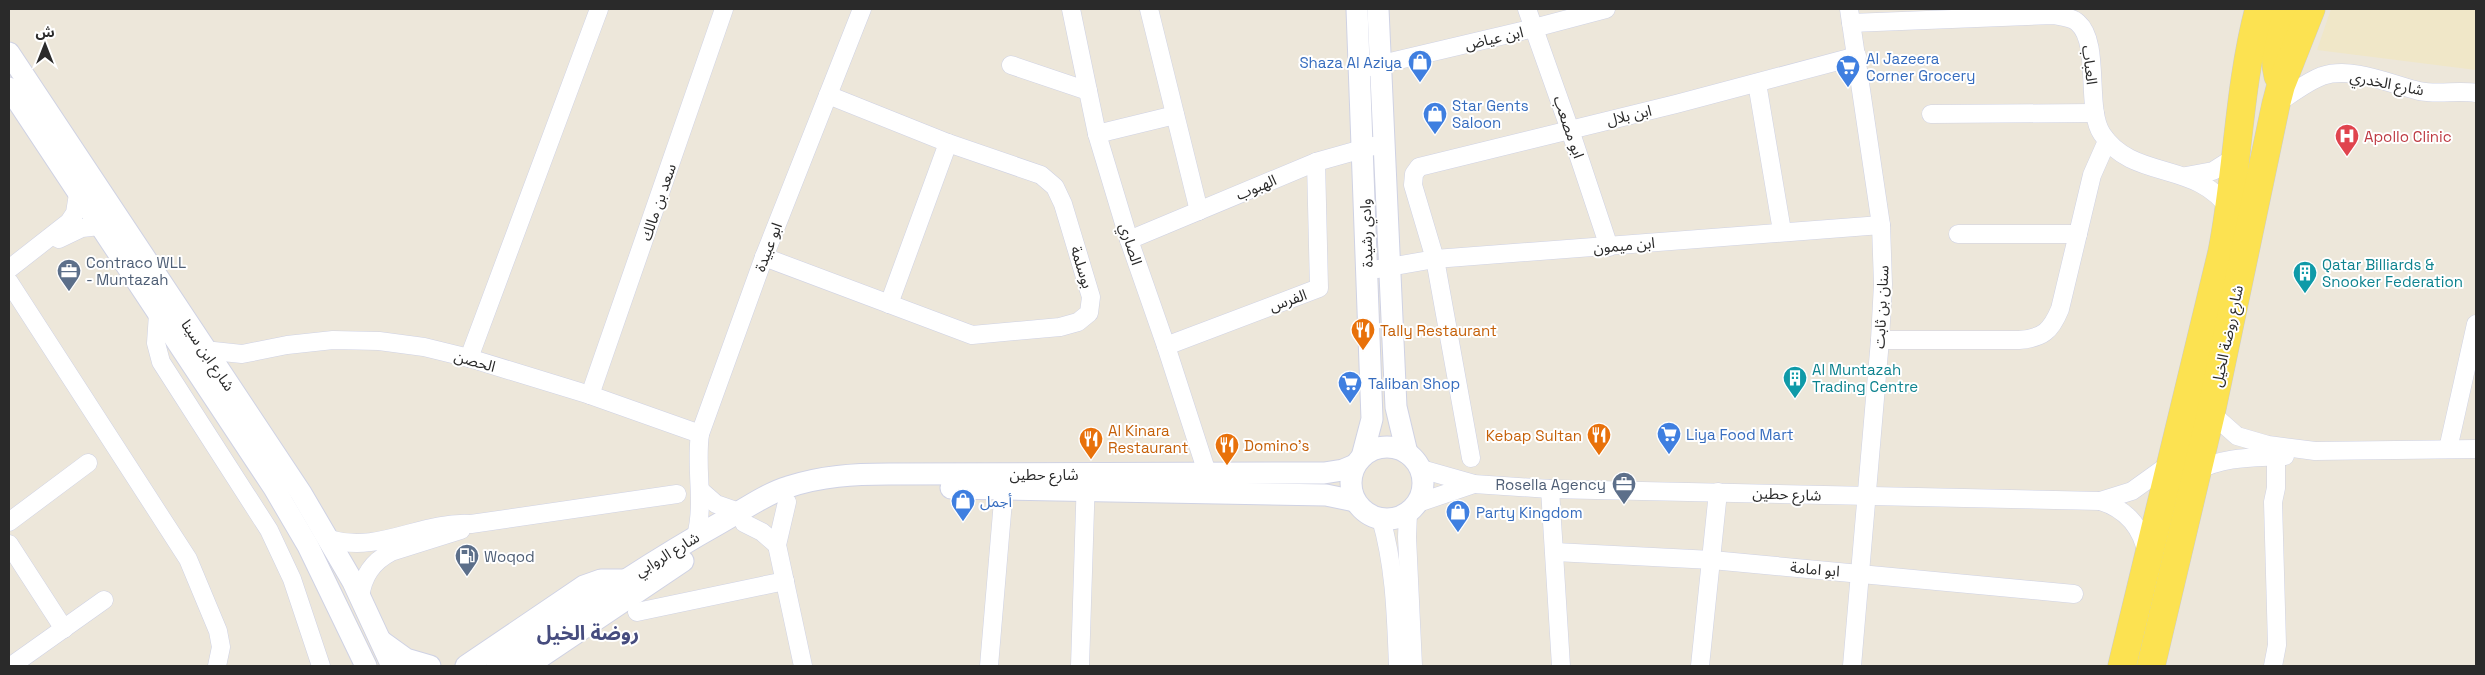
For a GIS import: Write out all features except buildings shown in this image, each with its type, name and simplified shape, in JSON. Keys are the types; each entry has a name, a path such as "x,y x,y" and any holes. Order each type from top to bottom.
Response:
{"main road":[{"name":"شارع روضة الخيل","path":"2151,666 2230,210 2248,56 2259,9"},
{"path":"2279,94 2276,53 2288,9"},
{"name":"شارع روضة الخيل","path":"2122,666 2148,560 2184,467 2211,413 2279,94 2311,9"}],"street":[{"path":"468,358 599,9"},
{"name":"سعد بن مالك","path":"590,395 724,9"},
{"name":"ابو عبيدة","path":"696,536 701,511 698,453 700,434 764,257 862,9"},
{"name":"الصاري","path":"1071,9 1097,134 1129,240 1166,346 1210,483"},
{"path":"1149,9 1199,211"},
{"name":"وادي رشيدة","path":"1358,9 1372,419 1367,444 1359,461"},
{"name":"وادي رشيدة","path":"1378,9 1396,406 1407,453"},
{"name":"ابو مصعب","path":"1526,9 1570,130 1609,247"},
{"name":"ابن عياض","path":"1360,68 1382,65 1606,9"},
{"name":"العباب","path":"1850,16 2053,15 2069,18 2079,24 2085,33 2090,50 2095,113 2100,131 2106,141"},
{"name":"سنان بن ثابت","path":"1850,16 1881,225 1884,284 1852,666"},
{"name":"شارع ابن سينا","path":"9,53 204,350 301,493 329,539 360,597 392,666"},
{"name":"ابن بلال","path":"1435,259 1413,185 1414,174 1419,167 1757,83 1857,56"},
{"path":"1011,65 1088,91"},
{"name":"شارع الخدري","path":"2279,94 2330,74 2372,78 2421,91 2476,93"},
{"path":"1757,83 1782,231"},
{"name":"شارع ابن سينا","path":"9,88 274,488 308,546 366,666"},
{"name":"بوسلمة","path":"764,257 972,335 1060,327 1078,322 1088,312 1091,297 1063,204 1055,187 1041,175 948,143 828,95"},
{"path":"1931,114 2095,113"},
{"path":"1097,134 1175,115"},
{"path":"1880,340 2019,340 2042,335 2054,324 2060,309 2092,175 2106,141 2131,160 2168,173 2186,176 2207,186 2230,210"},
{"path":"889,304 948,143"},
{"name":"الهبوب","path":"1129,240 1316,162 1364,147 1385,144"},
{"path":"2186,176 2213,171 2235,157"},
{"name":"الفرس","path":"1166,346 1319,288 1316,162"},
{"path":"9,270 70,222 75,213 78,194"},
{"name":"ابن ميمون","path":"1367,270 1390,268 1435,259 1609,247 1782,231 1881,225"},
{"path":"9,270 73,230 99,226"},
{"path":"1958,234 2078,234"},
{"path":"1435,259 1471,458"},
{"path":"9,282 188,559 218,631 221,647 217,666"},
{"name":"شارع ابن سينا","path":"158,314 156,343 161,362 269,530 292,579 321,666"},
{"path":"2448,449 2476,324"},
{"name":"الحصن","path":"204,350 242,354 287,345 356,340 416,346 468,358 590,395 700,434"},
{"path":"231,388 232,370 242,354"},
{"path":"2211,413 2228,430 2245,440 2315,451 2476,449"},
{"path":"1413,508 1395,519 1381,519 1368,514 1355,501 1350,486 1359,461 1379,448 1389,447 1407,453 1421,469 1423,483 1413,508 1407,537 1413,666"},
{"name":"شارع حطين","path":"2100,501 2132,491 2184,467 2226,460 2315,451"},
{"path":"2273,456 2269,489 2273,502 2277,645 2273,666"},
{"name":"شارع حطين","path":"1210,483 1324,473 1342,470 1359,461"},
{"path":"9,522 88,463"},
{"name":"شارع حطين","path":"1421,469 1474,484 1550,489 2100,501 2113,505 2134,522 2141,533 2148,560"},
{"name":"شارع حطين","path":"742,518 785,488 809,481 845,475 1086,482 1210,483 1326,495 1355,501"},
{"path":"1080,666 1086,482"},
{"name":"شارع حطين","path":"787,502 799,496 846,488 1004,489 1086,482"},
{"name":"شارع حطين","path":"1413,508 1474,484"},
{"path":"989,666 1004,489"},
{"path":"1550,489 1561,666"},
{"path":"700,490 716,504 742,518 777,545"},
{"path":"1700,666 1718,492"},
{"path":"329,539 364,544 436,526 470,524 677,494"},
{"path":"787,502 780,523 777,545 803,666"},
{"name":"شارع الروابي","path":"465,666 584,586 601,580 624,580 696,536 787,502"},
{"name":"شارع الروابي","path":"528,666 742,518"},
{"path":"1381,519 1392,568 1398,666"},
{"path":"360,597 366,574 380,557 451,534 470,524"},
{"path":"9,544 64,629"},
{"name":"ابو امامة","path":"1555,552 1712,560 2074,594"},
{"path":"497,666 624,580"},
{"path":"637,612 785,581"},
{"path":"11,666 104,600"},
{"path":"342,613 350,666"},
{"path":"380,641 406,659 430,666"}],"shaded area":[{"path":"2331,9 2476,9 2476,70 2317,50"}],"place":[{"name":"Shaza Al Aziya","path":"1420,83"},
{"name":"Al Jazeera Corner Grocery","path":"1848,88"},
{"name":"Star Gents Saloon","path":"1435,135"},
{"name":"Apollo Clinic","path":"2347,157"},
{"name":"Contraco WLL - Muntazah","path":"69,292"},
{"name":"Qatar Billiards & Snooker Federation","path":"2305,294"},
{"name":"Tally Restaurant","path":"1363,351"},
{"name":"Al Muntazah Trading Centre","path":"1795,399"},
{"name":"Taliban Shop","path":"1350,404"},
{"name":"Liya Food Mart","path":"1669,455"},
{"name":"Kebap Sultan","path":"1599,456"},
{"name":"Al Kinara Restaurant","path":"1091,460"},
{"name":"Domino's","path":"1227,466"},
{"name":"Rosella Agency","path":"1624,505"},
{"name":"أجمل","path":"963,522"},
{"name":"Party Kingdom","path":"1458,533"},
{"name":"Woqod","path":"467,577"}],"district":[{"name":"روضة الخيل","path":"588,633"}]}
